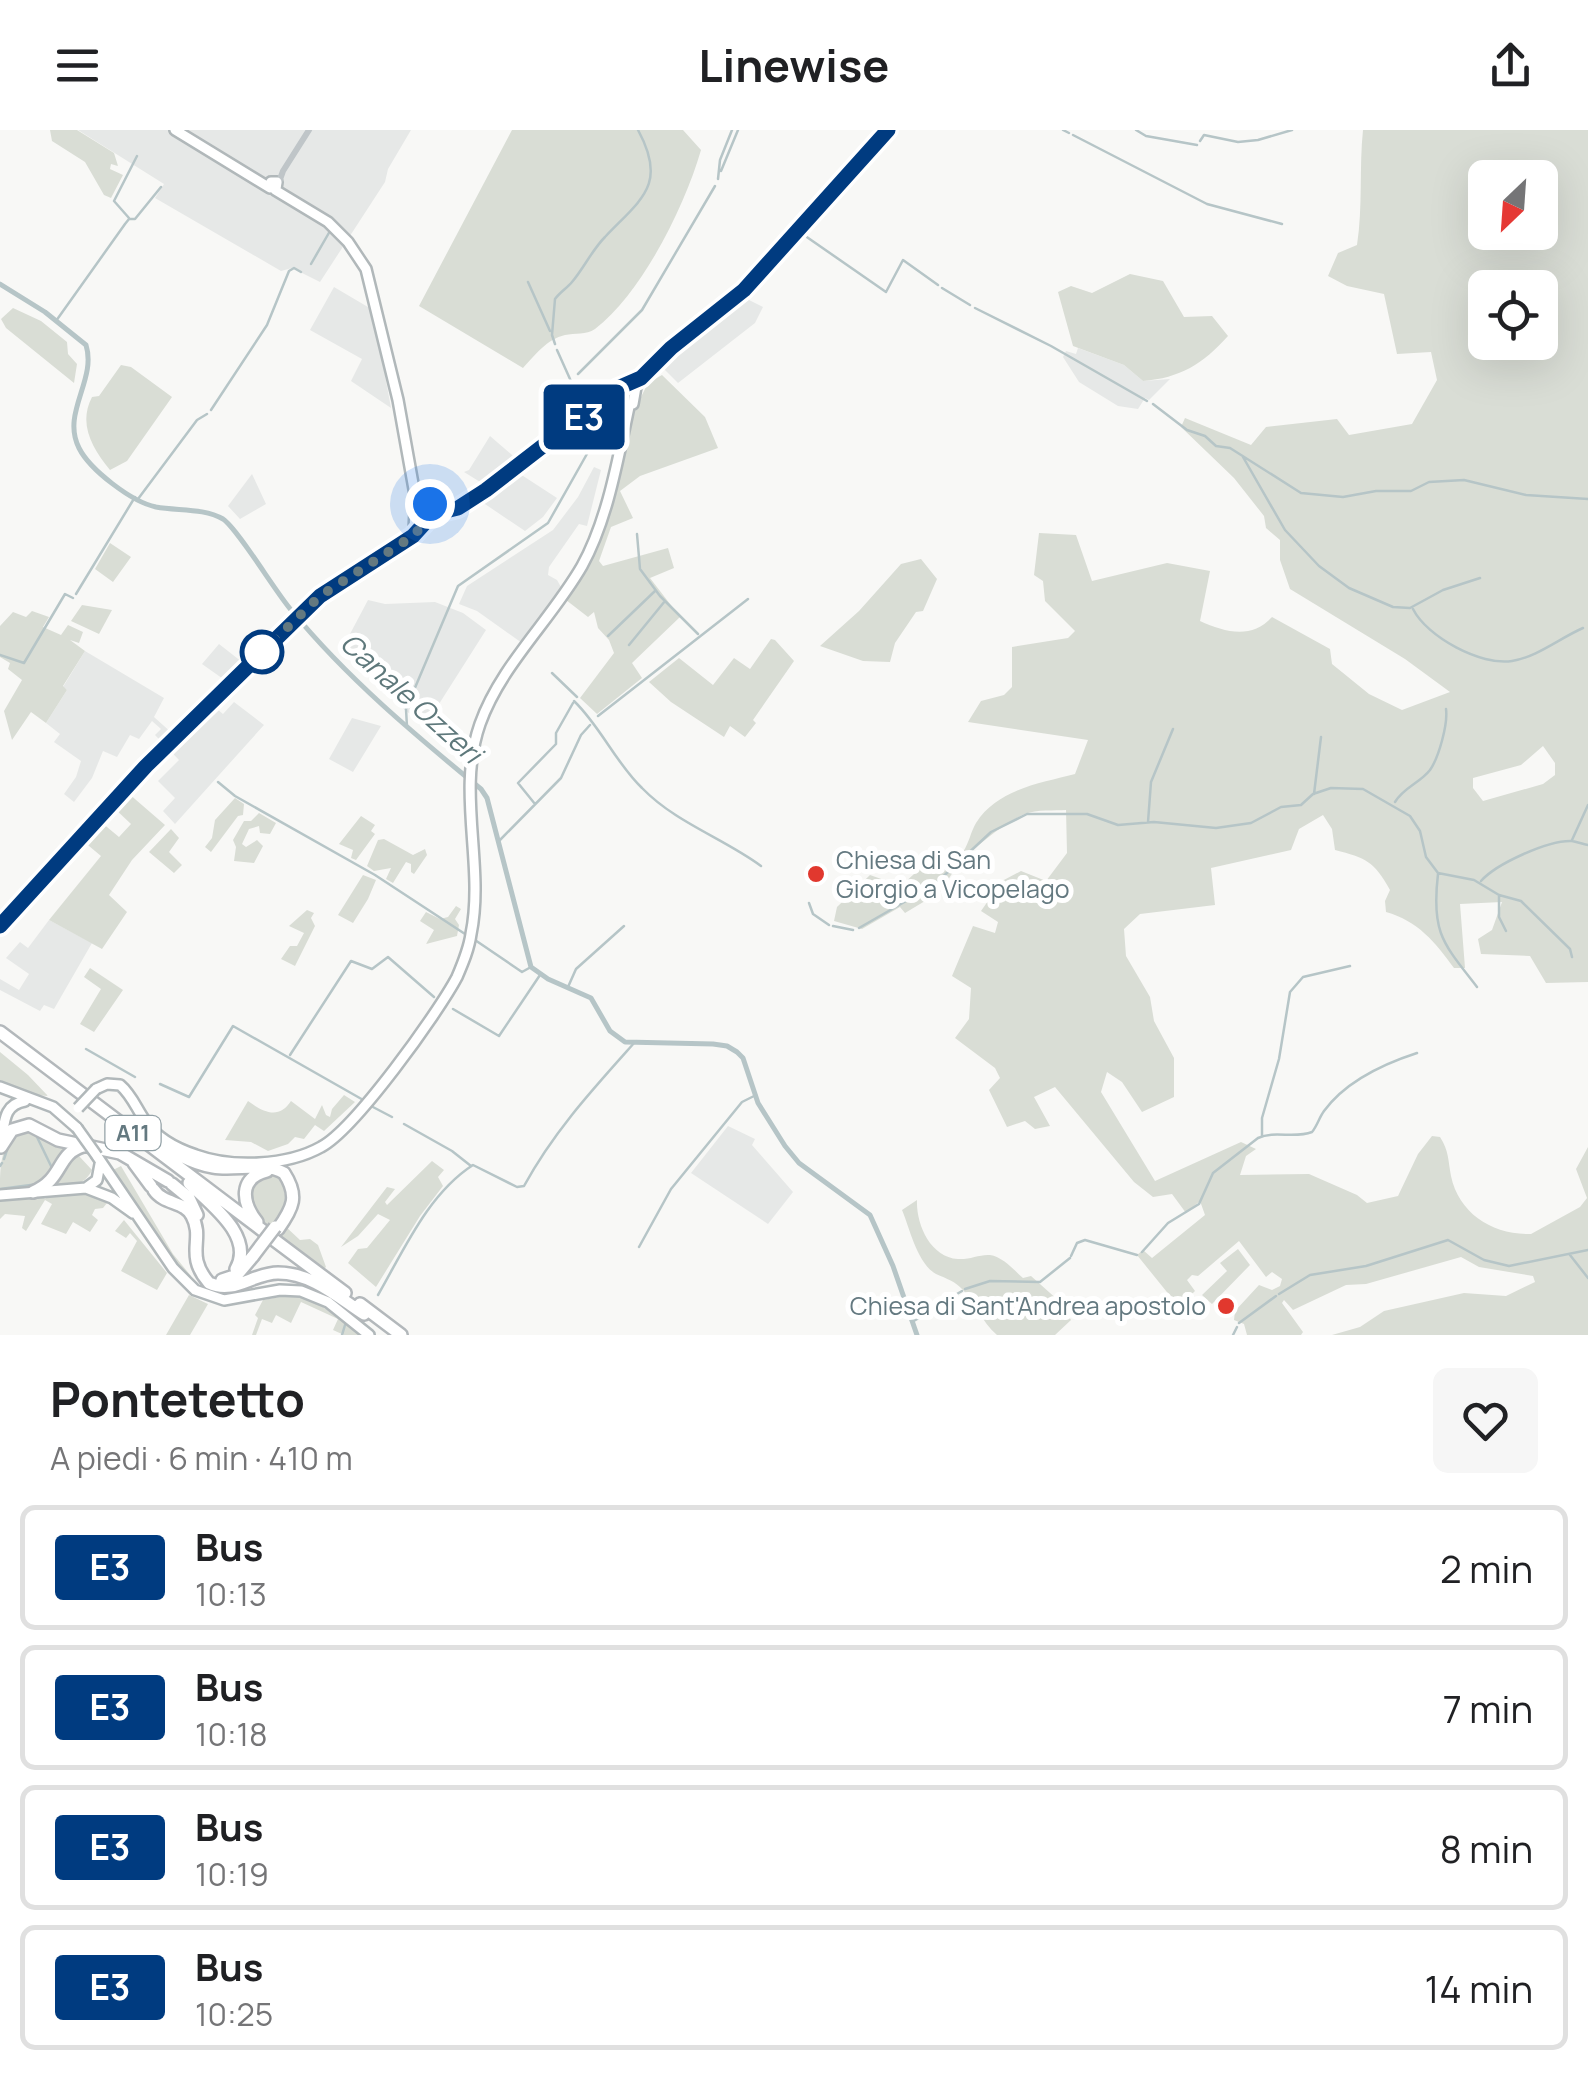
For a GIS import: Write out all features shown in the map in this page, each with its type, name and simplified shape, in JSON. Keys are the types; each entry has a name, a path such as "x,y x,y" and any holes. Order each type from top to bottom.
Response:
{"highway":[{"name":"A11","path":"0,1036 94,1096 392,1335"},
{"name":"A11","path":"0,1036 186,1180 271,1235 401,1335"},
{"path":"94,1096 190,1160 218,1168 274,1168 288,1180 294,1196 271,1235 234,1278 206,1276 195,1262 192,1214 164,1201 128,1156"},
{"path":"0,1148 12,1130 25,1125 97,1154"},
{"path":"33,1192 54,1180 72,1150 128,1156 189,1198 196,1210 198,1260 209,1283 224,1288 272,1274 296,1275 315,1282 364,1314"},
{"path":"271,1235 248,1209 246,1186 252,1177 264,1171 275,1171 288,1180"},
{"path":"186,1180 228,1223 241,1247 240,1262 232,1274 206,1276"}],"main road":[{"path":"175,130 259,181 274,186 328,222 357,253 366,268 416,486 425,510"},
{"path":"425,510 462,506 615,391 630,389 671,348 744,290 888,130"},
{"path":"600,404 621,405 635,400 630,389"},
{"path":"58,1110 78,1108 109,1083 120,1086 159,1136 192,1154 227,1162 281,1160 310,1152 340,1134 366,1104 447,993 466,953 474,912 470,801 476,734 492,698 590,551 624,425 615,391"},
{"path":"0,926 146,766 304,610 405,540 425,510"},
{"path":"0,1087 58,1110 76,1126 182,1280 202,1294 224,1300 280,1290 301,1291 321,1298 369,1335"},
{"path":"4,1121 14,1104 33,1101"},
{"path":"0,1102 4,1121 0,1148"},
{"path":"76,1126 78,1108"},
{"path":"86,1188 99,1178 97,1154"},
{"path":"1,1194 86,1188 112,1198 145,1226"}],"street":[{"path":"274,186 310,130"}],"shaded area":[{"path":"50,130 77,130 114,153 118,166 111,164 110,169 123,175 111,198 104,195 85,162 52,141"},
{"path":"78,130 411,130 388,169 385,182 320,282 292,268 281,271 155,198 164,184"},
{"path":"512,130 683,130 701,150 673,222 629,294 595,329 553,340 523,368 419,306"},
{"path":"1363,130 1588,130 1588,982 1546,983 1530,956 1481,954 1478,939 1492,930 1502,902 1460,904 1465,968 1454,968 1425,934 1386,912 1390,890 1384,880 1368,862 1335,850 1332,829 1323,815 1299,829 1291,850 1211,868 1215,905 1140,914 1124,929 1126,956 1150,997 1154,1021 1174,1058 1174,1097 1142,1112 1122,1082 1107,1072 1101,1092 1155,1181 1241,1142 1256,1149 1246,1156 1240,1175 1309,1174 1367,1203 1398,1196 1418,1154 1432,1136 1440,1137 1455,1189 1470,1211 1491,1226 1517,1233 1531,1234 1580,1207 1587,1198 1576,1169 1588,1147 1588,1335 1332,1335 1360,1327 1384,1311 1464,1293 1506,1296 1535,1282 1533,1276 1479,1267 1461,1257 1366,1284 1346,1285 1293,1310 1284,1300 1282,1303 1303,1332 1301,1335 1247,1335 1244,1324 1234,1320 1235,1311 1259,1285 1272,1290 1280,1286 1282,1279 1272,1272 1266,1277 1239,1241 1198,1276 1187,1280 1195,1291 1179,1307 1137,1255 1143,1250 1152,1258 1205,1215 1200,1201 1186,1213 1172,1194 1153,1197 1134,1182 1055,1087 1034,1097 1050,1126 1035,1129 1025,1121 1007,1127 989,1090 1000,1078 995,1068 955,1038 969,1019 971,988 952,976 973,926 995,933 998,922 981,911 1002,881 1021,871 1046,881 1067,853 1066,810 1030,812 1004,826 966,857 945,889 905,913 900,907 862,929 834,921 837,907 870,875 901,886 927,862 963,852 976,823 996,802 1034,784 1075,774 1088,740 968,722 981,701 1004,695 1012,687 1012,647 1068,638 1075,631 1045,601 1043,581 1034,575 1039,533 1076,535 1092,581 1167,563 1210,571 1200,621 1238,632 1255,629 1272,617 1330,649 1332,664 1369,694 1402,710 1450,692 1405,659 1290,589 1280,560 1280,540 1266,528 1264,516 1234,478 1181,427 1185,418 1251,445 1266,427 1337,419 1349,435 1412,424 1437,380 1431,352 1397,354 1384,294 1347,286 1328,276 1338,253 1357,245","holes":["1543,746 1555,763 1555,775 1543,784 1483,801 1473,788 1473,778 1521,765"]},
{"path":"1130,274 1163,281 1184,317 1212,316 1228,336 1190,368 1143,381 1124,365 1073,346 1058,292 1071,286 1092,293"},
{"path":"334,287 373,310 391,408 351,381 362,359 310,330"},
{"path":"743,297 763,307 755,323 678,383 660,365"},
{"path":"13,308 41,321 67,342 68,354 77,364 74,383 6,328 1,319"},
{"path":"1078,348 1124,365 1143,381 1170,379 1149,400 1145,398 1138,409 1118,406 1079,382 1063,357 1066,351 1076,354"},
{"path":"121,365 131,367 172,397 127,461 110,470 93,444 86,417 92,397 99,396"},
{"path":"662,375 705,417 718,448 640,476 620,491 633,518 611,527 599,561 603,566 668,548 674,568 650,578 680,617 632,663 642,678 597,714 580,698 614,653 598,628 594,612 588,617 566,600 591,556 635,409 648,383"},
{"path":"490,436 518,460 485,485 464,472"},
{"path":"594,467 601,470 587,526 579,524 549,567 548,575 561,587 522,643 477,611 459,604 467,586 553,530"},
{"path":"517,472 557,498 543,517 525,531 479,500"},
{"path":"252,474 266,504 240,519 228,506"},
{"path":"110,543 131,557 113,582 95,569"},
{"path":"921,559 937,579 923,611 916,612 895,643 890,662 863,661 820,646 859,611 901,564"},
{"path":"368,600 385,604 435,602 463,613 486,630 425,726 390,698 342,649"},
{"path":"82,605 112,610 99,634 71,621"},
{"path":"32,611 49,617 43,627 61,635 68,625 83,632 79,643 70,640 85,651 46,723 31,712 12,740 4,711 22,680 8,669 10,663 0,657 0,626 13,612 26,617"},
{"path":"771,639 794,661 745,737 730,726 724,737 671,702 649,682 679,658 713,685 734,658 750,669"},
{"path":"219,644 242,662 241,668 226,681 202,664"},
{"path":"85,651 164,698 154,717 173,734 205,699 223,714 234,702 264,725 175,824 163,811 175,798 158,781 179,760 155,735 161,729 152,721 139,739 130,735 117,757 103,751 92,778 74,802 64,794 81,761 54,742 60,734 46,723"},
{"path":"352,718 381,726 353,772 329,759"},
{"path":"128,793 165,825 132,860 109,895 127,912 102,949 49,920 101,856 83,841 101,822 119,837 131,824 114,808"},
{"path":"235,798 244,804 243,815 238,816 211,852 205,847 212,838 215,820"},
{"path":"259,813 276,823 270,834 260,833 259,826 249,829 242,844 246,847 257,840 263,846 254,863 234,861 233,840 244,821 251,821"},
{"path":"361,816 375,825 371,831 375,834 356,860 351,858 353,850 339,844"},
{"path":"171,829 179,838 169,852 182,865 174,873 149,852"},
{"path":"384,839 413,855 425,849 427,855 414,874 411,864 406,862 393,883 386,879 391,868 374,871 367,866 378,840"},
{"path":"363,875 376,880 353,923 338,915"},
{"path":"456,906 461,909 455,919 459,925 457,936 426,944 434,930 420,921 426,912 440,919 448,917"},
{"path":"307,910 314,913 311,918 315,926 295,966 281,959 290,946 297,946 304,933 289,926"},
{"path":"49,920 92,943 54,1009 44,1005 40,1011 0,990 0,979 19,990 29,974 6,958 20,942 28,948"},
{"path":"90,968 123,990 94,1032 80,1024 101,989 84,977"},
{"path":"0,1052 48,1096 26,1094 0,1082"},
{"path":"344,1095 355,1102 324,1131 315,1125 304,1139 295,1137 268,1151 251,1142 225,1140 248,1101 276,1112 291,1101 315,1119 322,1105 330,1117"},
{"path":"728,1126 755,1139 752,1145 793,1192 768,1224 691,1173"},
{"path":"24,1127 73,1145 36,1188 0,1191 6,1147"},
{"path":"79,1156 92,1170 89,1176 76,1185 53,1188 71,1158"},
{"path":"432,1161 444,1170 438,1177 443,1186 376,1287 348,1263 358,1249 367,1248 390,1220 378,1214 358,1236 341,1247 387,1187 395,1189 385,1202 387,1205"},
{"path":"121,1166 173,1254 191,1276 186,1278 113,1170"},
{"path":"269,1172 285,1178 291,1202 270,1231 257,1220 247,1187"},
{"path":"83,1193 107,1203 95,1209 92,1215 98,1220 90,1232 73,1222 66,1234 41,1224 52,1204 45,1200 26,1231 22,1228 25,1216 5,1214 0,1219 0,1198 42,1194 45,1199 49,1194"},
{"path":"917,1200 922,1229 932,1246 958,1259 986,1255 999,1258 1023,1278 1031,1276 1059,1301 1071,1320 1055,1335 997,1335 960,1287 936,1274 924,1262 902,1210"},
{"path":"124,1220 167,1273 157,1290 121,1271 137,1241 130,1233 126,1238 115,1231"},
{"path":"285,1226 300,1240 310,1239 318,1245 326,1267 323,1270 277,1237"},
{"path":"1238,1249 1250,1265 1212,1304 1202,1295 1227,1271 1220,1263"},
{"path":"189,1295 208,1304 190,1335 166,1335"},
{"path":"290,1295 315,1301 360,1335 333,1330 338,1319 301,1302 291,1323 276,1315 272,1323 262,1319 256,1335 252,1335 258,1318 255,1315 263,1300"}],"waterway":[{"path":"555,344 555,299 646,190 651,165 638,130"},
{"path":"718,179 720,160 732,130"},
{"path":"721,171 738,130"},
{"path":"1063,130 1069,133"},
{"path":"1136,130 1146,136 1197,145"},
{"path":"1200,141 1204,135 1238,142 1258,140 1292,130"},
{"path":"1073,135 1207,204 1282,224"},
{"path":"129,218 114,201 137,156"},
{"path":"578,374 642,310 715,186"},
{"path":"56,321 125,224 135,219 161,187"},
{"path":"311,264 330,231"},
{"path":"775,262 801,233 886,292 903,260 938,285"},
{"path":"211,410 267,325 289,271 294,268 301,272"},
{"path":"528,282 550,331"},
{"name":"Canale Ozzeri","path":"0,284 45,312 86,345 87,371 74,422 79,448 92,466 146,504 208,513 223,519 292,611 335,659 481,789 487,798 531,967 591,998 610,1031 625,1042 713,1044 727,1046 743,1058 758,1103 785,1146 799,1163 870,1215 917,1335"},
{"path":"942,288 970,305"},
{"path":"975,308 1147,401"},
{"path":"557,350 583,408"},
{"path":"560,392 566,416"},
{"path":"1153,404 1187,430 1205,436 1216,446 1230,448 1301,493 1343,497 1376,491 1411,491 1429,482 1464,480 1526,495 1588,499"},
{"path":"138,499 197,420 207,414"},
{"path":"407,727 406,709 458,586 548,523 592,445 593,432 587,415"},
{"path":"1243,457 1285,530 1319,566 1349,588 1393,607 1410,608 1443,590 1480,578"},
{"path":"76,594 135,497"},
{"path":"637,534 640,569 660,596 698,634"},
{"path":"608,636 655,591"},
{"path":"0,655 24,663 65,594 73,598"},
{"path":"598,716 748,599"},
{"path":"629,645 665,601"},
{"path":"1413,609 1442,639 1471,654 1499,661 1530,656 1583,628"},
{"path":"552,673 577,697"},
{"path":"574,701 632,778 655,800 761,866"},
{"path":"535,804 518,783 556,744 556,733 573,703"},
{"path":"1395,802 1433,764 1440,749 1446,709"},
{"path":"499,841 561,778 581,735 590,725"},
{"path":"1148,822 1151,782 1173,729"},
{"path":"1314,794 1321,737"},
{"path":"218,782 235,796 375,875 465,934"},
{"path":"859,928 934,885 991,832 1027,814 1087,814 1118,825 1154,822 1216,828 1251,823 1281,807 1301,805 1313,794 1331,788 1363,789 1410,816 1420,831 1426,857 1438,873 1474,880 1499,895 1521,901 1570,949 1572,957"},
{"path":"1572,840 1588,805"},
{"path":"1481,881 1498,867 1537,849 1572,841 1588,845"},
{"path":"1438,874 1436,910 1442,936 1477,987"},
{"path":"1499,896 1499,917 1506,931"},
{"path":"809,903 813,914 829,925"},
{"path":"568,987 576,969 624,926"},
{"path":"833,926 853,930"},
{"path":"475,940 522,972 531,967"},
{"path":"290,1055 351,961 372,969 388,957 434,997"},
{"path":"1262,1136 1262,1118 1279,1059 1290,992 1303,977 1350,966"},
{"path":"453,1009 499,1036 540,975"},
{"path":"160,1084 189,1097 233,1026 365,1101"},
{"path":"378,1295 418,1224 457,1177 473,1165 517,1187 524,1186 561,1129 635,1042"},
{"path":"86,1049 135,1077"},
{"path":"1142,1252 1168,1223 1199,1204 1213,1173 1258,1138 1312,1132 1333,1100 1354,1082 1417,1053"},
{"path":"639,1247 671,1189 742,1102 756,1095"},
{"path":"371,1106 392,1117"},
{"path":"404,1124 471,1166"},
{"path":"36,1135 52,1168"},
{"path":"4,1159 8,1147"},
{"path":"55,1163 63,1151"},
{"path":"0,1189 38,1184"},
{"path":"1071,1256 1077,1243 1085,1240 1137,1255"},
{"path":"1279,1294 1310,1275 1366,1266 1448,1240 1484,1260 1509,1266 1588,1250"},
{"path":"1570,1255 1588,1278"},
{"path":"965,1289 990,1281 1040,1282 1070,1258"},
{"path":"923,1314 962,1291"},
{"path":"1239,1323 1276,1296"},
{"name":"Canale Ozzeri","path":"912,1322 919,1318"},
{"path":"342,1335 345,1325"},
{"path":"1233,1335 1237,1327"}],"bus line":[{"name":"E3","path":"0,926 146,766 320,596 413,536 433,514 458,508 486,490 618,388 641,378 671,348 744,290 888,130"}],"place":[{"name":"Chiesa di San Giorgio a Vicopelago","path":"816,874"},
{"name":"Chiesa di Sant'Andrea apostolo","path":"1226,1306"}],"route":[{"path":"262,652 330,588 413,536 433,514 430,504"}]}
